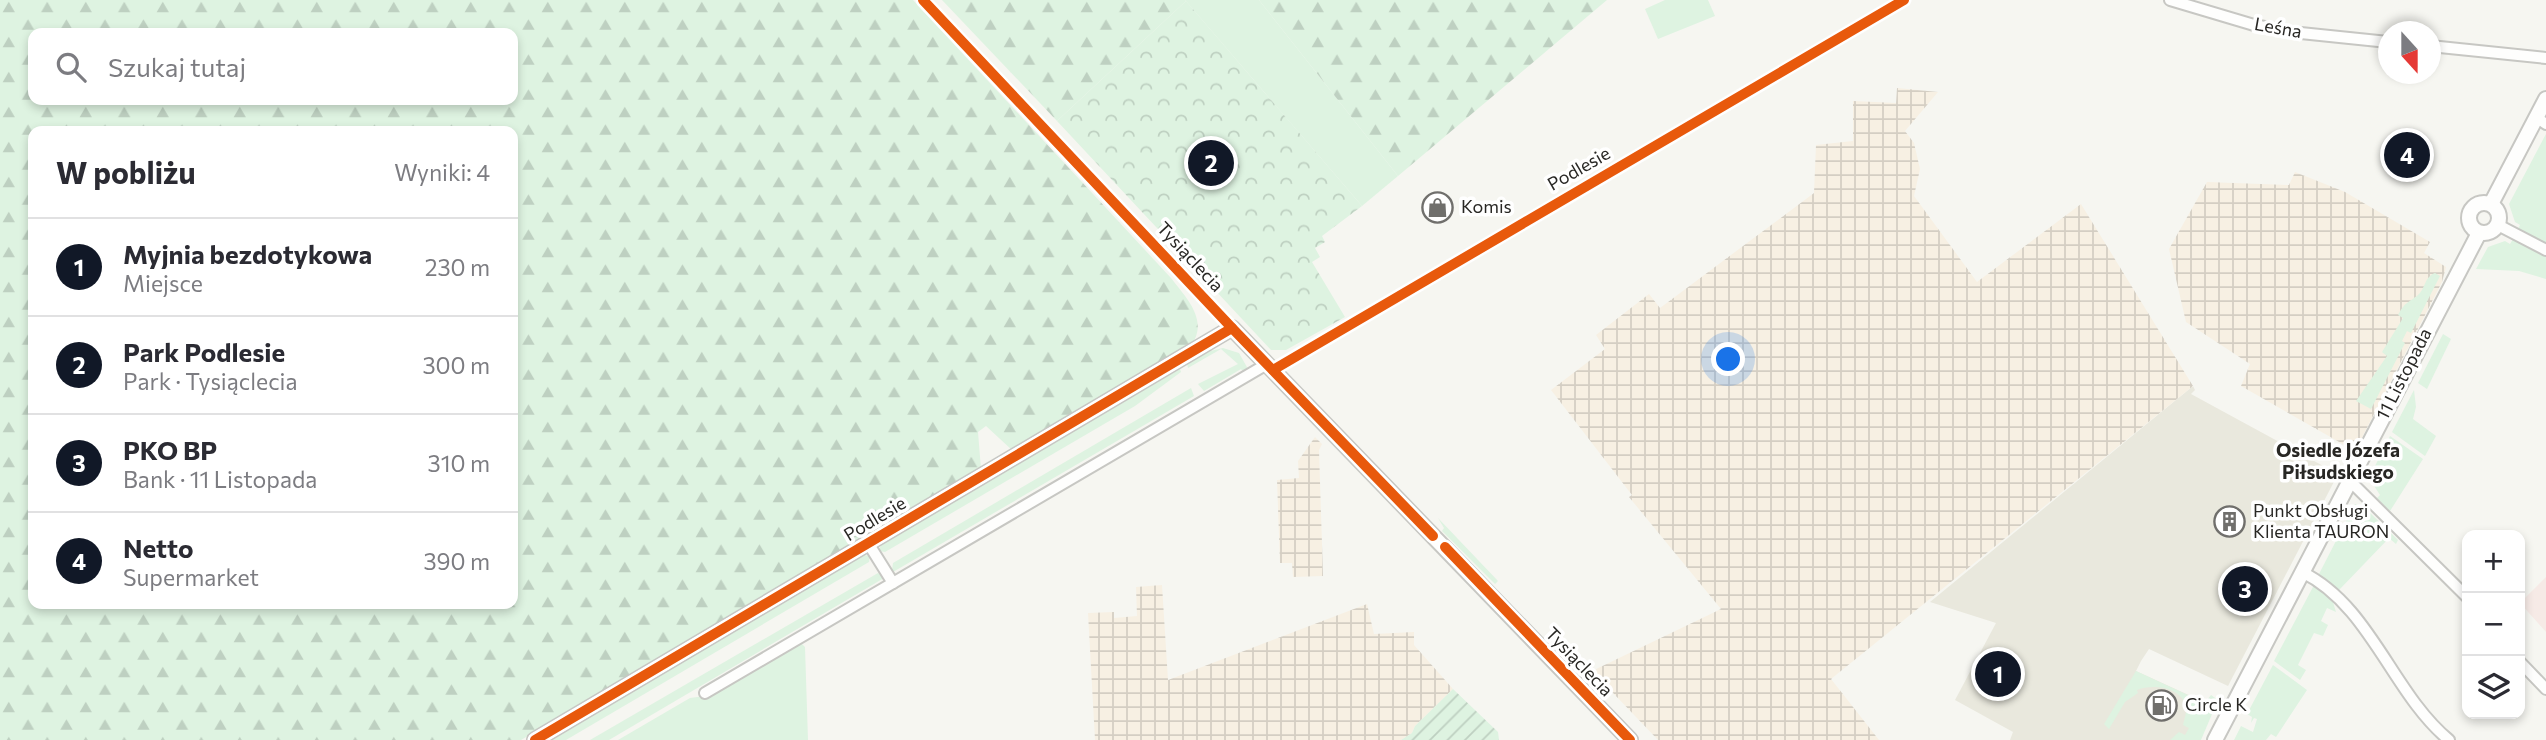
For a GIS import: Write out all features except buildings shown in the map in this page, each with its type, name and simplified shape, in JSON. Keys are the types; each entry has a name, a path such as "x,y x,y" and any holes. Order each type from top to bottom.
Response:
{"street":[{"name":"Tysiąclecia","path":"923,0 1232,328 1630,740"},
{"name":"Podlesie","path":"705,693 1904,0"},
{"name":"Leśna","path":"2170,0 2279,29 2378,41"},
{"path":"2441,47 2546,58"},
{"path":"2491,204 2541,121 2546,99"},
{"path":"2480,203 2491,204 2498,211 2498,225 2488,233 2479,233 2471,226 2471,211 2480,203"},
{"path":"2498,225 2546,250"},
{"name":"11 Listopada","path":"2215,740 2479,233"},
{"name":"Podlesie","path":"535,740 1232,328"},
{"path":"2349,480 2463,593"},
{"path":"868,543 893,583"},
{"path":"2302,572 2315,578 2343,605 2382,653 2419,712 2449,740"},
{"path":"2525,667 2546,688"}],"shaded area":[{"path":"1897,88 1938,92 1905,131 1914,143 1920,169 1914,196 1977,282 2081,204 2193,386 1831,679 1879,740 1658,740 1592,671 1721,609 1629,497 1632,495 1551,390 1605,349 1596,335 1649,294 1660,308 1814,193 1816,145 1853,141 1853,101 1896,103"},
{"path":"2295,172 2345,192 2430,242 2424,253 2446,267 2442,282 2355,451 2241,386 2250,364 2186,322 2169,249 2207,182 2289,185"},
{"path":"2193,386 2195,390 2191,394 2338,474 2228,686 2149,649 2141,661 2136,671 2206,703 2183,740 2010,740 2013,732 1955,700 1996,623 1930,602"},
{"path":"1315,437 1322,444 1319,450 1323,576 1293,577 1292,563 1280,563 1277,480 1299,478 1298,461"},
{"path":"2546,577 2546,632 2525,609 2525,598"},
{"path":"1162,585 1168,680 1367,604 1374,634 1414,632 1414,645 1453,689 1415,726 1412,733 1401,740 1095,740 1088,613 1114,612 1114,618 1137,616 1136,587"}],"green space":[{"path":"0,0 913,0 1184,294 1197,319 1196,337 1190,347 1013,451 986,426 978,432 981,469 521,740 0,740"},
{"path":"942,0 1185,0 1186,1 1057,121"},
{"path":"1185,0 1259,0 1398,176 1362,206"},
{"path":"1259,0 1607,0 1398,176"},
{"path":"1665,0 1708,0 1715,16 1658,39 1645,9"},
{"path":"1186,1 1362,206 1322,236 1325,242 1315,248 1320,257 1312,262 1345,317 1286,350 1271,350 1057,121"},
{"path":"2546,134 2546,244 2518,229 2520,225 2515,222 2509,204"},
{"path":"2513,239 2546,256 2546,279 2519,271 2476,269 2488,247 2505,241 2510,244"},
{"path":"2435,273 2440,276 2411,333 2407,331 2402,341 2405,343 2371,409 2356,401 2387,356 2382,352 2403,318 2398,315 2400,311 2421,292 2429,277"},
{"path":"2443,334 2451,339 2427,389 2418,383"},
{"path":"1223,348 1239,353 1248,369 1244,373 1241,369 1204,391 1198,384 1238,364 1221,349 1188,368 1187,364 1210,351"},
{"path":"1180,369 1181,372 1135,406 885,552 879,551 881,544"},
{"path":"1191,388 1194,396 893,572 893,563"},
{"path":"2414,390 2416,407 2413,419 2436,436 2425,456 2392,432"},
{"path":"2390,436 2423,459 2390,511 2377,498 2380,495 2369,478"},
{"path":"2355,504 2365,508 2398,540 2396,544 2389,538 2339,590 2345,597 2341,598 2319,574"},
{"path":"1438,518 1498,581 1495,584 1442,531 1444,528"},
{"path":"864,555 870,556 869,562 566,740 548,740"},
{"path":"878,573 884,578 609,740 590,740"},
{"path":"2314,585 2333,602 2336,612 2327,608 2321,621 2328,625 2323,636 2314,633 2298,665 2306,670 2300,680 2274,661"},
{"path":"799,641 805,647 808,740 618,740 690,698 705,696"},
{"path":"2273,665 2307,690 2276,737 2271,734 2266,740 2234,740 2241,726 2253,732 2257,719 2254,718 2251,723 2252,717 2247,714"},
{"path":"2136,671 2205,703 2211,695 2218,700 2201,740 2170,740 2179,732 2185,735 2189,728 2183,725 2187,709 2184,701 2179,695 2165,688 2137,690 2138,693 2125,702 2109,729 2104,724"},
{"path":"1453,689 1498,732 1499,740 1401,740 1412,733 1415,726"}],"cycle path":[{"path":"923,0 1232,328 1433,536"},
{"path":"1273,370 1904,0"},
{"path":"535,740 1232,328"},
{"path":"1445,547 1630,740"}],"place":[{"name":"Netto","path":"2407,155"},
{"name":"Park Podlesie","path":"1211,163"},
{"name":"Komis","path":"1438,207"},
{"name":"Punkt Obsługi Klienta TAURON","path":"2230,521"},
{"name":"PKO BP","path":"2245,589"},
{"name":"Myjnia bezdotykowa","path":"1998,674"},
{"name":"Circle K","path":"2162,705"}],"district":[{"name":"Osiedle Józefa Piłsudskiego","path":"2338,461"}]}
